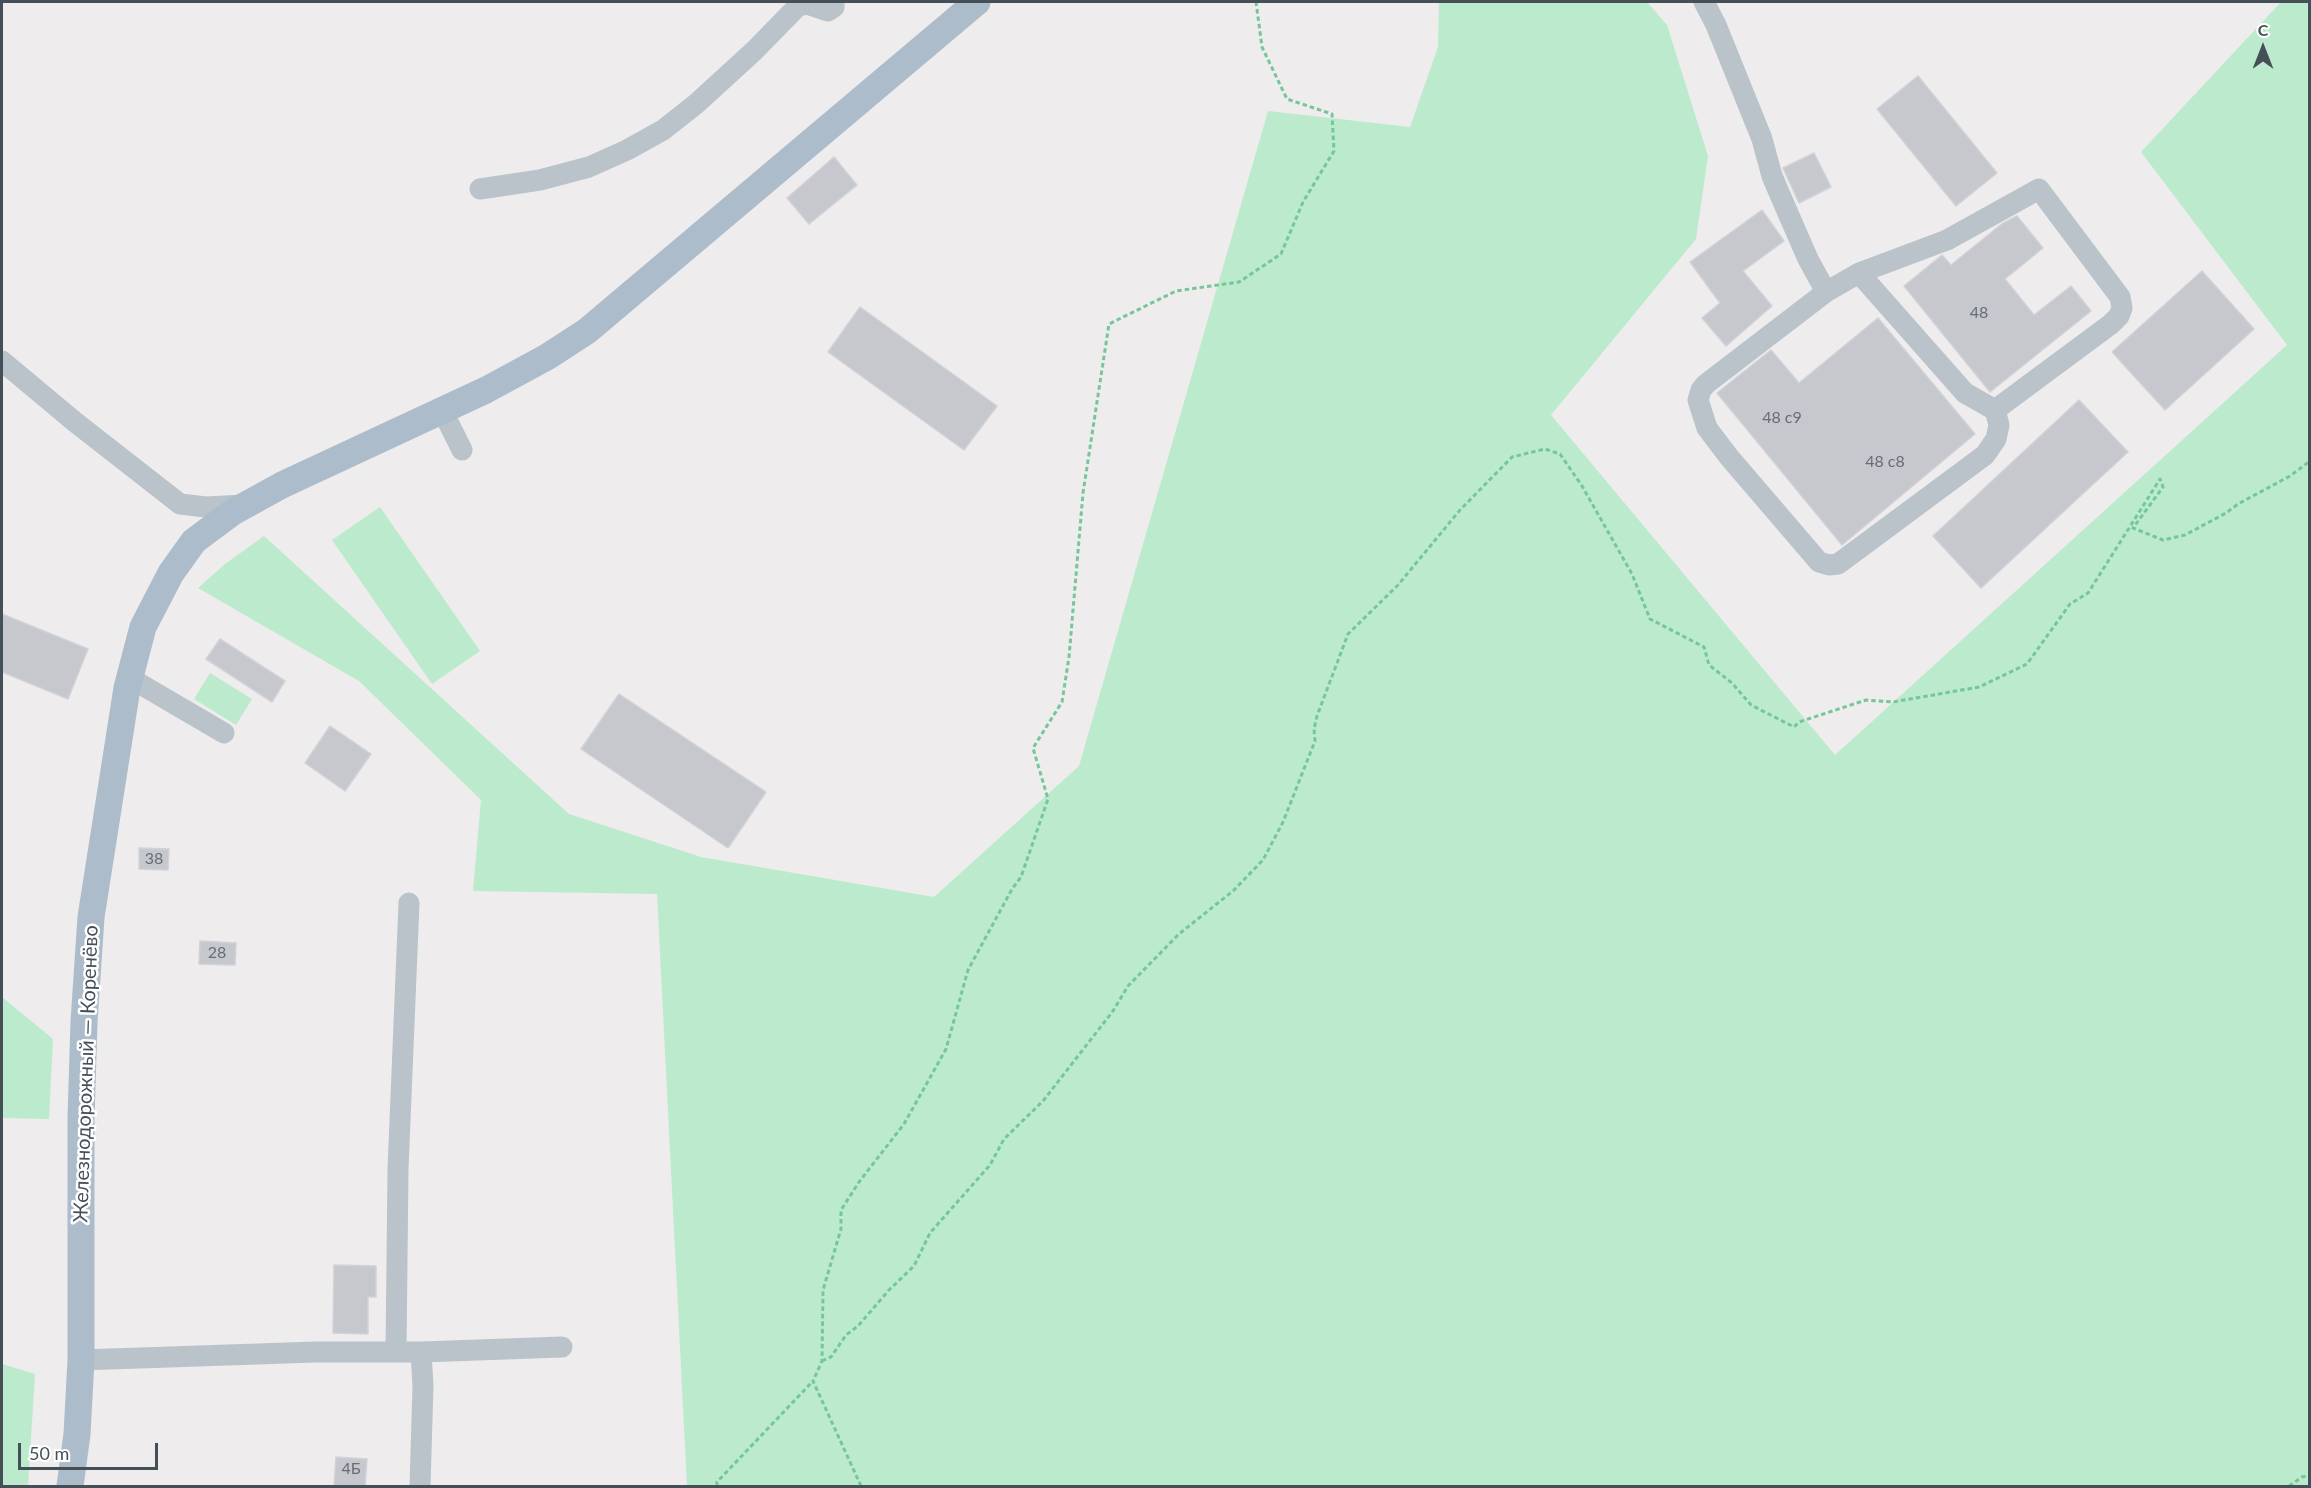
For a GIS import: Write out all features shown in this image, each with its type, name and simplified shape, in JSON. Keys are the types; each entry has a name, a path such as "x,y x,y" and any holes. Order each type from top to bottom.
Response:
{"main road":[{"name":"Железнодорожный — Коренёво","path":"70,1486 77,1434 81,1360 81,1118 91,917 107,807 130,678 143,627 160,590 194,542 246,505 322,466 486,390 547,357 602,320 977,2"}],"street":[{"path":"480,189 540,180 589,167 627,150 663,130 696,104 754,51 798,6 807,4 828,11 834,7 834,2"},
{"path":"1704,2 1716,25 1762,139 1772,176 1808,259 1826,292"},
{"path":"1859,273 1965,393 1995,410 1999,425 1996,439 1985,455 1838,564 1829,566 1819,562 1707,428 1698,400 1701,390 1826,292 1859,273 1947,240 2039,189 2120,297 2122,308 2119,316 2111,324 1995,410"},
{"path":"2,361 180,504 206,507 246,505"},
{"path":"442,410 462,450"},
{"path":"130,678 225,733"},
{"path":"396,1352 398,1169 409,903"},
{"path":"81,1360 562,1347"},
{"path":"420,1486 423,1386 421,1352"}],"path":[{"path":"717,1486 717,1482 813,1382 822,1361 823,1290 841,1229 842,1210 859,1182 904,1124 946,1050 968,970 1012,889 1021,877 1048,799 1033,748 1062,702 1069,657 1083,493 1108,324 1176,291 1239,282 1281,254 1304,202 1334,151 1332,114 1287,99 1262,47 1257,2"},
{"path":"822,1361 831,1357 846,1335 858,1326 889,1290 914,1266 930,1233 990,1165 1004,1139 1043,1101 1113,1011 1128,986 1179,934 1233,891 1263,860 1283,822 1315,741 1314,729 1317,716 1348,634 1398,585 1460,510 1512,458 1545,449 1560,454 1582,486 1632,574 1650,620 1704,647 1709,665 1732,683 1751,705 1794,727 1799,722 1866,700 1893,702 1979,687 2027,664 2070,604 2088,593 2160,479 2163,487 2133,528 2163,540 2185,535 2290,477 2310,461"},
{"path":"813,1382 861,1486"},
{"path":"2289,1486 2302,1477 2310,1475"}],"green space":[{"path":"1439,2 1647,2 1667,25 1708,156 1696,239 1551,415 1835,755 2287,345 2141,152 2281,2 2309,2 2309,1486 687,1486 657,894 473,891 481,800 359,681 198,588 225,564 264,536 569,814 701,857 934,897 1079,766 1268,111 1410,127 1438,47"},
{"path":"380,507 480,651 432,684 332,540"},
{"path":"210,673 252,699 236,725 194,699"},
{"path":"2,997 53,1039 49,1119 2,1118"},
{"path":"2,1364 35,1374 28,1486 2,1486"}],"building":[{"path":"1918,76 1997,173 1956,206 1877,109"},
{"path":"1814,153 1831,187 1799,203 1783,168"},
{"path":"834,157 857,185 809,224 787,198"},
{"path":"1762,210 1784,241 1743,271 1772,306 1726,346 1702,318 1720,303 1690,262"},
{"path":"2017,216 2043,248 2005,279 2034,315 2071,286 2091,311 1990,392 1904,286 1942,255 1951,265 2003,223"},
{"path":"2202,271 2254,329 2165,410 2112,352"},
{"path":"860,307 997,406 964,450 828,352"},
{"path":"1878,318 1975,434 1842,545 1717,393 1771,350 1799,383"},
{"path":"2079,400 2128,452 1981,588 1933,536"},
{"path":"2,614 88,649 68,699 2,672"},
{"path":"220,639 285,681 272,702 206,659"},
{"path":"619,694 766,792 728,848 581,749"},
{"path":"330,726 371,754 345,791 305,763"},
{"path":"139,848 169,849 168,870 139,869"},
{"path":"200,941 236,943 235,965 199,964"},
{"path":"334,1265 376,1266 376,1297 368,1297 368,1334 333,1333"},
{"path":"336,1457 367,1459 365,1486 334,1486"}]}
